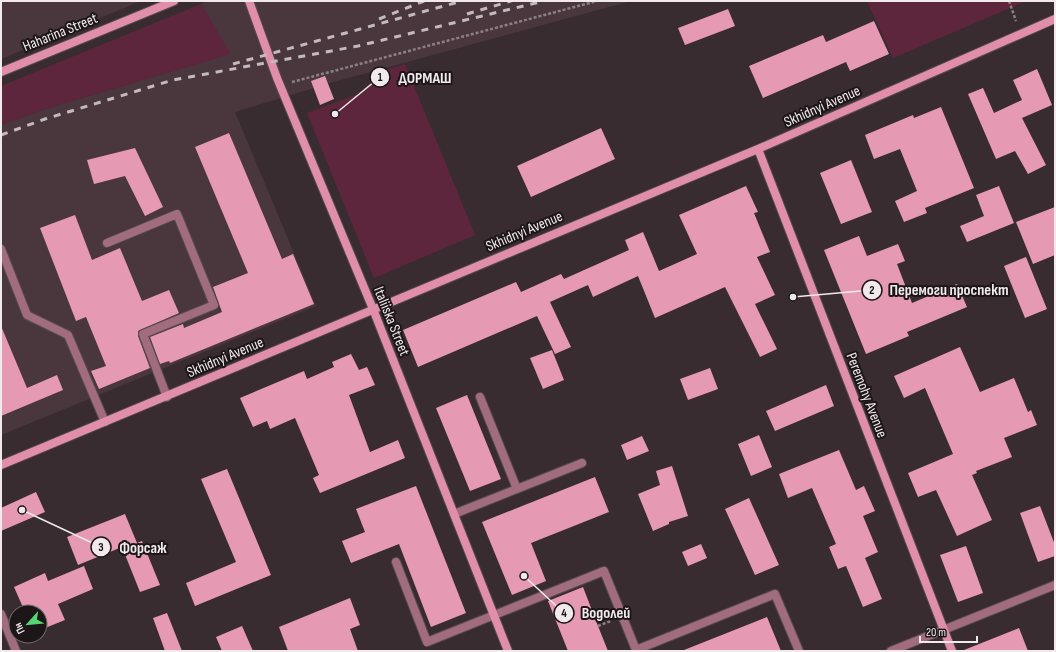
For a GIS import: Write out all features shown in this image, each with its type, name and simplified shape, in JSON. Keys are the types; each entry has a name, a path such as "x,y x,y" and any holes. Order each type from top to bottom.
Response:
{"main road":[{"name":"Italiiska Street","path":"249,1 280,85 373,309 508,651"},
{"name":"Haharina Street","path":"1,72 169,2"},
{"name":"Skhidnyi Avenue","path":"1,465 758,149 1055,19"},
{"name":"Peremohy Avenue","path":"758,149 952,651"}],"street":[{"path":"107,243 177,214 214,305 143,334 167,397"},
{"path":"1,250 27,315 68,335 105,422"},
{"path":"480,397 517,489"},
{"path":"454,514 582,463"},
{"path":"396,562 427,642 604,571 636,650 775,594 799,651"},
{"path":"890,651 1055,585"},
{"path":"1,614 16,651"}],"path":[{"path":"280,85 597,1"},
{"path":"1009,1 1021,34"}],"shaded area":[{"path":"1,1 141,1 1,59"},
{"path":"208,1 631,1 330,83 235,112 316,306 1,435 1,125 42,110 230,54 201,4"},
{"path":"867,1 1026,1 893,58"},
{"path":"201,4 231,54 42,110 1,125 1,86"},
{"path":"405,64 475,235 374,278 307,113 364,92 381,71"}],"building":[{"path":"728,9 735,26 685,45 678,28"},
{"path":"874,21 889,54 850,71 846,62 763,98 749,66 823,35 826,42"},
{"path":"1037,69 1052,105 1022,118 1046,165 1028,174 1015,151 996,159 968,94 983,88 994,113 1022,100 1013,80"},
{"path":"325,76 334,99 320,105 311,81"},
{"path":"941,107 974,188 925,208 927,213 904,222 895,201 917,191 900,149 874,159 865,135 913,115 914,118"},
{"path":"601,128 615,159 531,197 517,166"},
{"path":"229,133 282,259 293,254 314,304 170,363 169,361 160,364 150,337 183,324 184,328 222,312 213,287 248,273 195,147"},
{"path":"135,148 163,207 145,216 125,176 94,184 87,160"},
{"path":"851,160 872,212 841,224 820,173"},
{"path":"746,186 758,212 754,213 770,252 757,257 775,295 755,304 777,349 760,357 725,287 655,318 638,276 593,297 588,285 550,302 571,347 555,354 537,316 418,367 403,330 516,282 521,292 561,274 564,279 629,250 625,240 643,232 659,271 697,254 679,215"},
{"path":"999,186 1014,223 967,242 960,226 984,216 976,195"},
{"path":"1055,207 1055,255 1033,264 1016,222"},
{"path":"75,215 92,260 120,248 142,301 169,290 179,313 138,331 138,336 150,368 99,389 91,371 106,366 86,317 76,321 40,228"},
{"path":"859,236 867,256 898,244 905,261 897,264 912,303 957,284 967,307 907,332 909,336 866,354 824,250"},
{"path":"1026,257 1047,309 1025,318 1004,266"},
{"path":"1,326 27,388 57,375 63,390 1,416"},
{"path":"960,347 980,392 1014,378 1028,412 1031,410 1037,425 1004,438 1012,457 976,471 977,473 972,475 992,520 957,536 936,490 918,497 908,473 953,454 925,388 904,398 894,376"},
{"path":"552,350 564,380 543,389 530,358"},
{"path":"351,354 359,370 367,367 375,385 349,395 370,452 398,440 405,458 320,493 313,478 319,475 295,418 270,429 267,421 253,427 240,398 304,371 307,379 334,367 332,362"},
{"path":"710,368 718,389 688,400 680,379"},
{"path":"826,385 834,406 775,431 766,411"},
{"path":"467,395 501,479 470,491 436,408"},
{"path":"759,435 772,467 751,476 738,444"},
{"path":"642,436 649,451 627,460 621,445"},
{"path":"839,450 856,490 864,486 875,511 863,516 878,552 865,558 882,599 863,607 846,566 838,569 829,547 836,544 812,488 788,498 779,474"},
{"path":"672,466 688,516 669,522 669,524 653,531 638,494 660,485 656,471"},
{"path":"227,469 271,575 195,606 186,583 236,562 201,479"},
{"path":"595,477 609,512 531,543 546,581 512,595 482,522"},
{"path":"416,486 466,613 431,627 399,544 351,563 342,541 365,532 356,509"},
{"path":"36,492 45,512 1,531 1,508"},
{"path":"749,498 779,565 755,575 725,509"},
{"path":"1040,506 1055,545 1055,556 1038,562 1020,513"},
{"path":"125,514 137,543 142,541 160,585 140,592 122,547 78,565 67,537"},
{"path":"701,544 707,558 688,566 682,552"},
{"path":"966,546 983,593 958,602 940,555"},
{"path":"84,566 93,589 58,604 65,620 48,627 48,604 21,604 14,587 45,573 48,581"},
{"path":"583,587 608,651 568,651 548,601"},
{"path":"350,598 360,625 350,629 358,651 288,651 279,627"},
{"path":"167,613 182,651 165,651 153,618"},
{"path":"767,617 781,651 684,650"},
{"path":"242,626 253,651 222,651 216,637"},
{"path":"1019,628 1028,651 964,651 964,650"}],"railway":[{"path":"379,19 424,1"},
{"path":"233,64 462,1"},
{"path":"467,14 511,1"},
{"path":"1,135 45,119 173,80 358,46 544,1"}],"place":[{"name":"ДОРМАШ","path":"335,114"},
{"name":"Перемоги проспект","path":"793,297"},
{"name":"Форсаж","path":"22,510"},
{"name":"Водолей","path":"524,576"}]}
